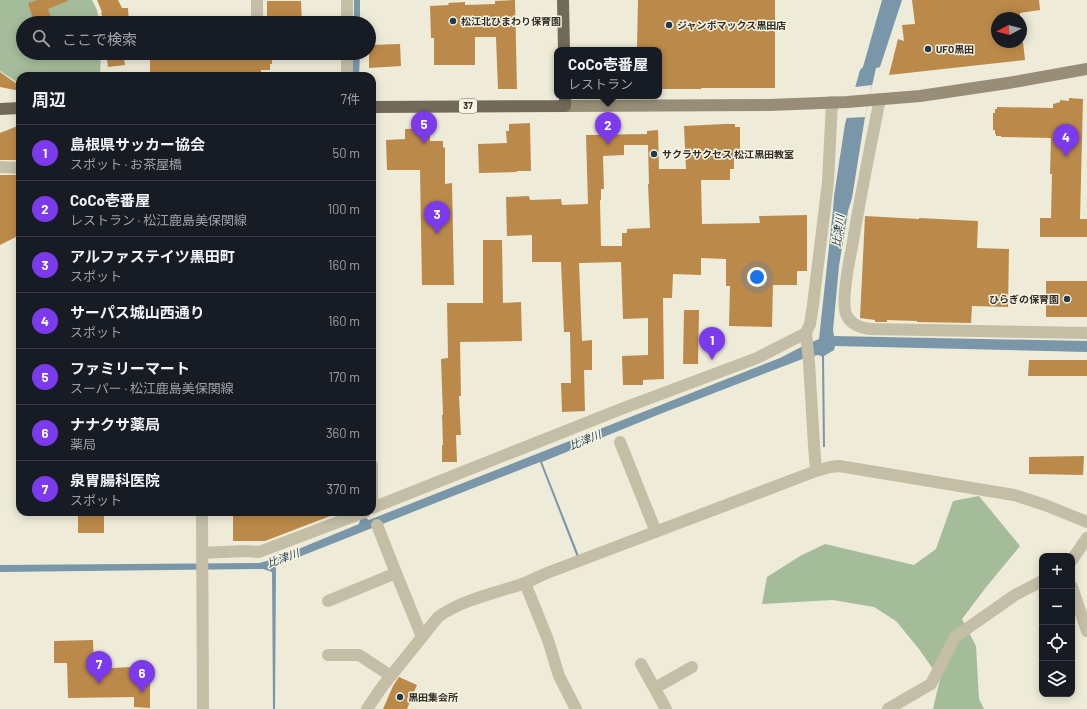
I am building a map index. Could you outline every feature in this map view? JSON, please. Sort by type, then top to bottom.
[{"type":"main road","points":[[563,0],[564,47]]},
{"type":"main road","name":"37","points":[[376,107],[565,101]]},
{"type":"main road","points":[[0,109],[16,108]]},
{"type":"street","points":[[257,0],[257,16]]},
{"type":"street","points":[[347,0],[347,16]]},
{"type":"street","points":[[347,60],[347,72]]},
{"type":"street","points":[[565,101],[761,105],[847,102],[920,96],[1008,83],[1087,69]]},
{"type":"street","points":[[876,99],[864,180],[848,270],[844,306],[847,316],[851,321],[862,328],[871,329],[1087,333]]},
{"type":"street","points":[[816,471],[807,337],[813,305],[828,182],[832,102]]},
{"type":"street","points":[[0,167],[16,168]]},
{"type":"street","points":[[376,506],[621,409],[757,358],[807,337]]},
{"type":"street","points":[[620,442],[656,532]]},
{"type":"street","points":[[367,709],[438,617],[445,612],[478,598],[525,582],[830,467],[840,466],[1014,496],[1045,505],[1087,522]]},
{"type":"street","points":[[202,516],[203,709]]},
{"type":"street","points":[[202,555],[245,551],[259,552],[355,516]]},
{"type":"street","points":[[377,525],[422,637]]},
{"type":"street","points":[[1075,556],[1087,538]]},
{"type":"street","points":[[328,601],[396,573]]},
{"type":"street","points":[[525,582],[548,640],[560,676],[576,709]]},
{"type":"street","points":[[888,709],[931,684],[955,637],[1015,595],[1039,583]]},
{"type":"street","points":[[1073,589],[1087,631]]},
{"type":"street","points":[[328,655],[359,656],[391,676]]},
{"type":"street","points":[[641,664],[666,709]]},
{"type":"street","points":[[655,688],[692,667]]},
{"type":"green space","points":[[0,0],[92,0],[97,10],[98,16],[16,16],[16,60],[101,60],[100,72],[16,72],[16,81],[0,71]]},
{"type":"green space","points":[[979,496],[1020,546],[962,619],[976,646],[979,699],[984,709],[933,709],[940,679],[919,649],[896,621],[874,607],[833,600],[762,604],[767,577],[800,556],[825,544],[914,565],[936,549],[953,501]]},
{"type":"water","points":[[354,0],[360,0],[360,16],[354,16]]},
{"type":"water","name":"比津川","points":[[882,0],[902,0],[880,67],[876,68],[865,117],[839,266],[833,330],[834,336],[1087,341],[1087,352],[835,346],[834,350],[824,356],[825,447],[823,447],[822,357],[818,355],[805,358],[660,414],[542,462],[579,556],[577,557],[540,462],[276,566],[275,709],[273,709],[272,572],[263,569],[0,572],[0,565],[259,563],[274,559],[359,524],[360,520],[358,516],[363,516],[369,520],[780,358],[819,339],[834,196],[845,124],[860,70],[863,67]]},
{"type":"water","points":[[353,60],[360,60],[359,72],[353,72]]},
{"type":"pier","points":[[872,85],[865,117],[846,118],[855,87]]},
{"type":"building","points":[[37,0],[68,0],[48,9],[51,16],[32,16],[28,3]]},
{"type":"building","points":[[97,0],[118,0],[122,8],[128,8],[129,16],[102,16]]},
{"type":"building","points":[[515,0],[517,89],[498,89],[496,37],[475,37],[475,65],[434,65],[434,38],[431,38],[430,6],[465,2],[465,5],[495,4],[495,1]]},
{"type":"building","points":[[638,0],[775,0],[775,88],[662,89],[662,47],[637,47]]},
{"type":"building","points":[[912,0],[1039,0],[1040,10],[1027,12],[991,12],[991,48],[1024,48],[1025,60],[889,75],[898,39],[904,41],[902,25],[915,24]]},
{"type":"building","points":[[267,1],[301,1],[302,16],[267,16]]},
{"type":"building","points":[[400,44],[401,66],[369,68],[369,60],[376,60],[376,45]]},
{"type":"building","points":[[107,60],[124,60],[125,65],[108,67]]},
{"type":"building","points":[[150,60],[272,60],[270,70],[261,70],[261,72],[150,72]]},
{"type":"building","points":[[0,72],[16,83],[16,90],[0,87]]},
{"type":"building","points":[[1069,98],[1083,99],[1080,219],[1087,219],[1087,237],[1040,237],[1040,218],[1051,218],[1051,138],[996,136],[995,130],[993,130],[993,113],[995,113],[995,109],[997,109],[997,107],[1053,108],[1053,104],[1060,102],[1060,100],[1069,101]]},
{"type":"building","points":[[530,123],[531,171],[479,173],[478,144],[507,143],[506,131],[509,131],[509,124]]},
{"type":"building","points":[[735,124],[735,127],[740,127],[740,150],[735,150],[734,169],[730,169],[730,180],[701,180],[702,224],[760,223],[759,216],[807,215],[807,271],[797,271],[797,285],[773,285],[772,327],[729,326],[730,286],[726,286],[726,259],[701,258],[701,275],[673,274],[672,298],[663,298],[664,379],[643,380],[643,385],[623,385],[622,356],[648,355],[648,318],[623,319],[621,262],[579,263],[582,341],[592,340],[592,370],[584,370],[585,411],[562,412],[561,383],[571,383],[570,332],[564,332],[561,262],[532,262],[532,235],[507,236],[506,197],[529,196],[530,200],[561,199],[562,205],[588,204],[586,135],[647,134],[647,131],[658,130],[659,169],[686,169],[684,126]],"holes":[[[624,145],[648,145],[650,228],[627,229],[627,233],[622,233],[622,246],[601,246],[600,200],[601,189],[604,189],[603,156],[624,155]]]},
{"type":"building","points":[[16,127],[16,160],[0,160],[0,133]]},
{"type":"building","points":[[430,128],[430,141],[443,141],[443,148],[445,147],[445,184],[452,183],[454,285],[422,285],[420,170],[387,170],[386,140],[405,139],[405,129]]},
{"type":"building","points":[[0,175],[16,175],[16,237],[0,245]]},
{"type":"building","points":[[865,216],[978,221],[977,248],[1009,249],[1008,307],[972,306],[971,323],[887,320],[887,322],[875,322],[875,320],[860,318]]},
{"type":"building","points":[[483,240],[502,240],[503,303],[521,302],[522,341],[460,342],[461,396],[459,396],[461,435],[456,435],[457,462],[442,462],[443,415],[441,359],[448,358],[447,303],[483,303]]},
{"type":"building","name":"ひらぎの保育園","points":[[1046,281],[1087,281],[1087,317],[1046,317]]},
{"type":"building","points":[[684,310],[699,310],[698,364],[683,364]]},
{"type":"building","points":[[1029,360],[1087,360],[1087,376],[1028,376]]},
{"type":"building","points":[[1084,456],[1083,475],[1029,474],[1029,457]]},
{"type":"building","points":[[78,516],[104,516],[104,533],[78,533]]},
{"type":"building","points":[[233,516],[330,516],[265,541],[233,541]]},
{"type":"building","points":[[93,640],[94,669],[131,667],[131,679],[150,677],[150,708],[134,707],[134,697],[68,698],[67,663],[54,663],[54,641]]},
{"type":"building","name":"黒田集会所","points":[[399,677],[417,685],[407,709],[383,709],[393,686]]},
{"type":"place","name":"松江北ひまわり保育園","points":[[453,21]]},
{"type":"place","name":"ジャンボマックス黒田店","points":[[669,25]]},
{"type":"place","name":"UFO黒田","points":[[928,49]]},
{"type":"place","name":"ファミリーマート","points":[[424,144]]},
{"type":"place","name":"CoCo壱番屋","points":[[608,145]]},
{"type":"place","name":"サクラサクセス 松江黒田教室","points":[[654,154]]},
{"type":"place","name":"サーパス城山西通り","points":[[1066,157]]},
{"type":"place","name":"アルファステイツ黒田町","points":[[437,234]]},
{"type":"place","name":"ひらぎの保育園","points":[[1067,299]]},
{"type":"place","name":"島根県サッカー協会","points":[[712,360]]},
{"type":"place","name":"泉胃腸科医院","points":[[99,684]]},
{"type":"place","name":"ナナクサ薬局","points":[[142,693]]},
{"type":"place","name":"黒田集会所","points":[[400,697]]}]
